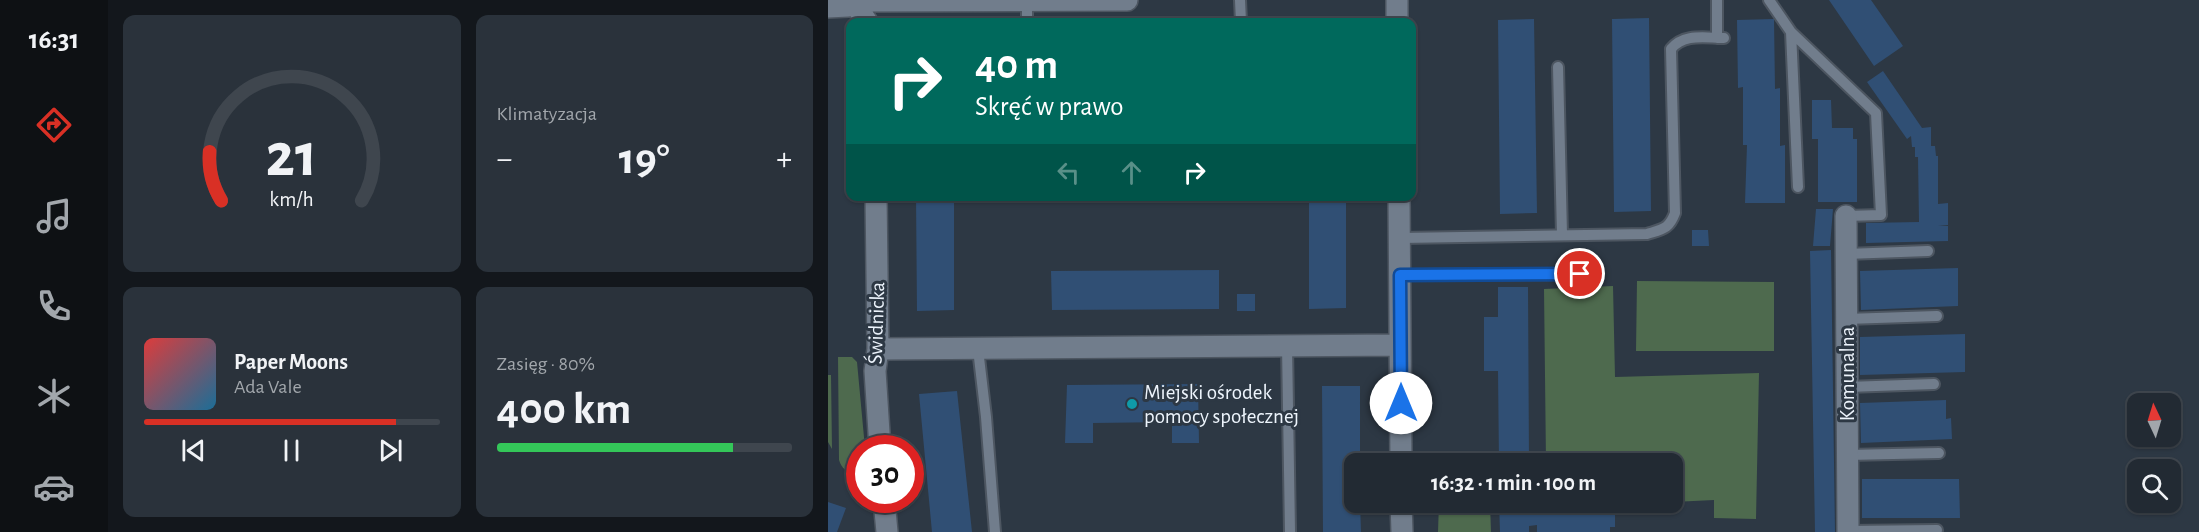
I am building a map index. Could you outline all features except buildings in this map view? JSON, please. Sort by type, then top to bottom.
[{"type":"street","points":[[828,7],[859,2],[1127,0]]},
{"type":"street","points":[[1397,0],[1397,18]]},
{"type":"street","points":[[859,2],[865,18]]},
{"type":"street","name":"Świdnicka","points":[[876,201],[878,350],[874,371],[879,435]]},
{"type":"street","points":[[1400,201],[1401,453]]},
{"type":"street","name":"Komunalna","points":[[1846,216],[1848,531]]},
{"type":"street","points":[[878,350],[1400,345]]},
{"type":"street","points":[[885,513],[887,532]]},
{"type":"street","points":[[1401,513],[1402,532]]},
{"type":"lane","points":[[1240,0],[1241,18]]},
{"type":"lane","points":[[1400,238],[1647,234],[1664,229],[1671,223],[1675,213],[1671,49],[1682,39],[1720,38],[1717,0]]},
{"type":"lane","points":[[1769,0],[1791,32],[1876,113],[1881,215],[1846,216]]},
{"type":"lane","points":[[1027,1],[1027,18]]},
{"type":"lane","points":[[1791,32],[1797,187]]},
{"type":"lane","points":[[1558,66],[1562,235]]},
{"type":"lane","points":[[1846,254],[1928,251]]},
{"type":"lane","points":[[1400,275],[1580,274],[1580,281]]},
{"type":"lane","points":[[1846,319],[1938,316]]},
{"type":"lane","points":[[1287,345],[1290,532]]},
{"type":"lane","points":[[978,349],[995,532]]},
{"type":"lane","points":[[1847,387],[1934,384]]},
{"type":"lane","points":[[1847,455],[1939,453]]},
{"type":"lane","points":[[1848,531],[1937,530]]},
{"type":"green space","points":[[1637,281],[1774,282],[1774,351],[1636,351]]},
{"type":"green space","points":[[1613,286],[1615,377],[1759,373],[1756,519],[1714,518],[1714,500],[1683,502],[1683,453],[1546,453],[1544,289]]},
{"type":"green space","points":[[838,357],[852,357],[857,362],[864,435],[846,435],[846,470],[839,460]]},
{"type":"green space","points":[[828,375],[831,375],[832,449],[828,442]]},
{"type":"green space","points":[[1439,513],[1490,513],[1491,532],[1438,532]]},
{"type":"place","name":"Miejski ośrodek pomocy społecznej","points":[[1132,404]]},
{"type":"route","points":[[1401,403],[1400,275],[1580,274]]}]
